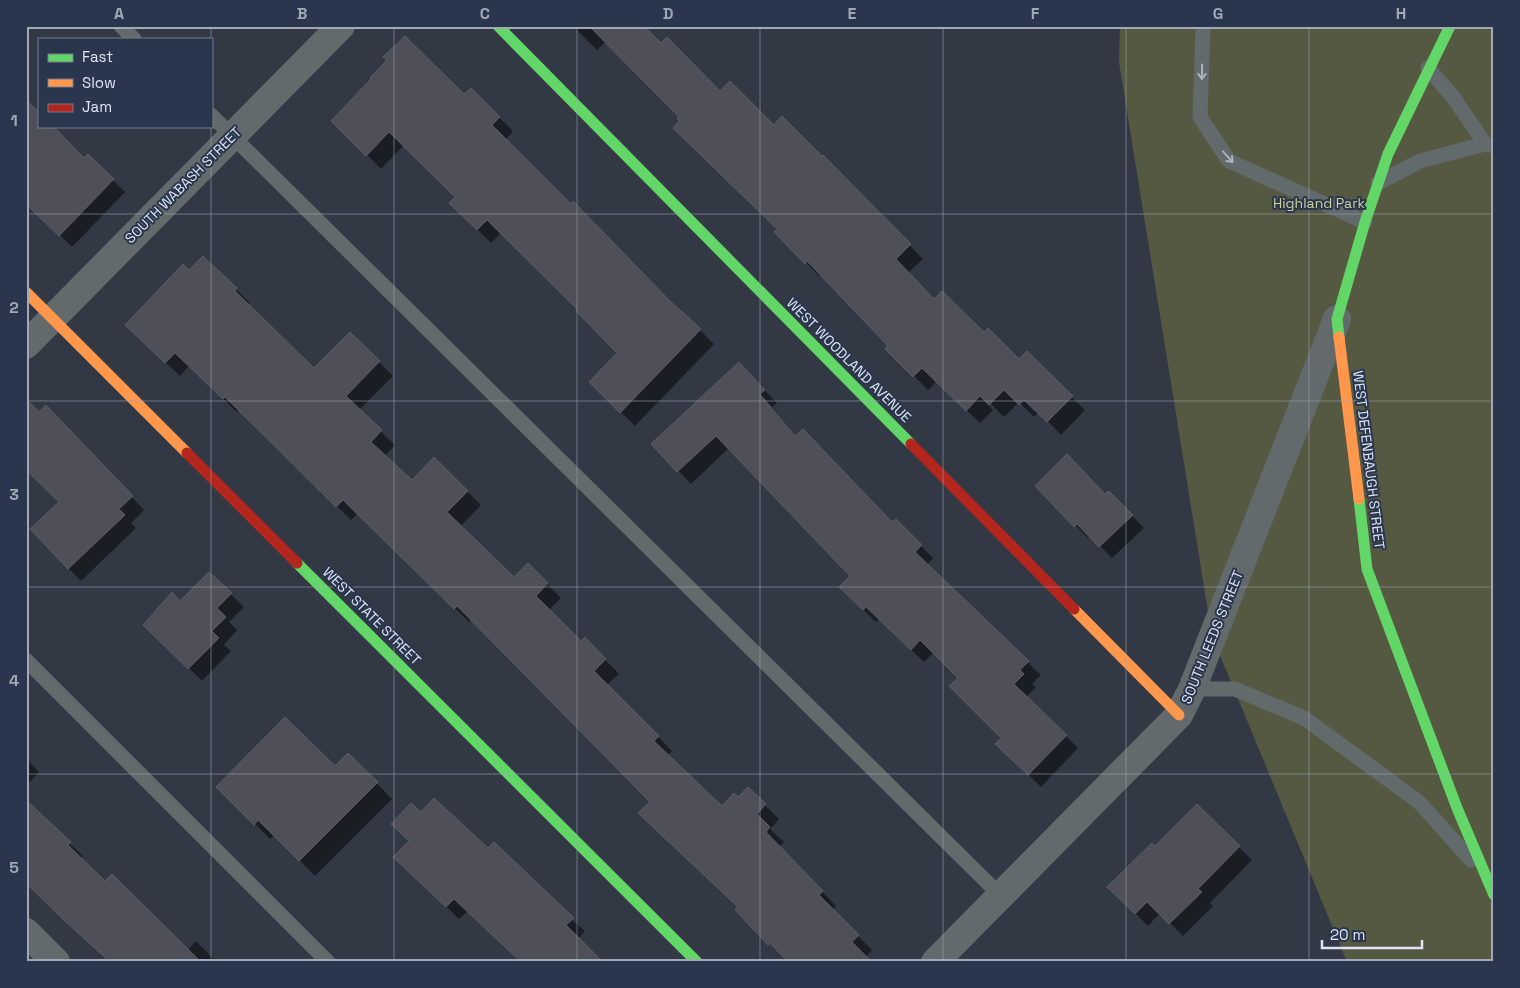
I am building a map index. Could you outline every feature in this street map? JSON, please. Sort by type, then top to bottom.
[{"type":"street","name":"SOUTH WABASH STREET","points":[[26,345],[341,26]]},
{"type":"street","name":"WEST WOODLAND AVENUE","points":[[498,26],[1179,715]]},
{"type":"street","name":"WEST DEFENBAUGH STREET","points":[[1450,26],[1388,154],[1365,222],[1337,319],[1367,569],[1457,808],[1494,895]]},
{"type":"street","name":"WEST STATE STREET","points":[[26,292],[697,962]]},
{"type":"street","name":"SOUTH LEEDS STREET","points":[[935,962],[1179,715],[1192,689],[1337,319]]},
{"type":"street","points":[[26,932],[56,962]]},
{"type":"lane","points":[[121,26],[133,38]]},
{"type":"lane","points":[[1203,26],[1200,117],[1229,161],[1365,222]]},
{"type":"lane","points":[[1378,183],[1420,161],[1489,145],[1453,97],[1428,68]]},
{"type":"lane","points":[[212,116],[1001,896]]},
{"type":"lane","points":[[26,660],[328,962]]},
{"type":"lane","points":[[1192,689],[1234,690],[1304,718],[1420,802],[1487,878]]},
{"type":"green space","name":"Highland Park","points":[[1120,26],[1494,26],[1494,962],[1347,962],[1212,636],[1119,62]]},
{"type":"building","points":[[589,26],[644,26],[661,43],[667,37],[720,91],[730,81],[774,125],[782,116],[911,244],[896,259],[934,299],[942,291],[984,332],[988,328],[1019,359],[1027,351],[1073,396],[1047,422],[1024,400],[1019,405],[1004,390],[989,405],[980,396],[966,411],[922,368],[913,377],[885,349],[888,346],[807,261],[805,264],[774,232],[777,229],[673,128],[679,121],[677,118],[679,117]]},
{"type":"building","points":[[405,36],[464,94],[471,88],[500,117],[492,125],[571,204],[573,201],[669,300],[701,329],[620,413],[589,382],[617,353],[576,311],[577,309],[487,220],[477,230],[449,203],[455,197],[389,132],[366,156],[331,121],[387,60],[383,57]]},
{"type":"building","points":[[26,100],[38,111],[38,128],[55,128],[84,158],[88,154],[114,179],[59,236],[26,204]]},
{"type":"building","points":[[203,256],[237,288],[235,291],[314,368],[350,332],[380,361],[346,396],[382,430],[371,442],[412,480],[434,457],[468,491],[447,512],[514,577],[528,563],[548,583],[536,596],[581,641],[585,637],[606,659],[594,671],[659,736],[654,741],[722,806],[734,793],[738,797],[748,787],[766,804],[757,814],[770,827],[766,832],[823,891],[819,895],[859,935],[852,942],[872,962],[788,962],[770,943],[768,945],[735,910],[738,907],[638,813],[650,802],[457,606],[454,609],[343,500],[336,507],[225,397],[223,399],[175,353],[165,363],[125,325],[183,264],[189,270]]},
{"type":"building","points":[[739,362],[765,390],[760,394],[795,436],[803,429],[892,522],[896,519],[922,545],[915,552],[1029,661],[1020,670],[1024,674],[1014,684],[1067,735],[1028,775],[995,744],[1001,738],[949,686],[958,678],[920,640],[911,650],[866,607],[863,610],[839,587],[850,576],[716,436],[677,472],[651,444]]},
{"type":"building","points":[[26,399],[39,412],[46,405],[133,496],[119,509],[125,515],[68,569],[30,529],[59,502],[26,470]]},
{"type":"building","points":[[1067,454],[1105,494],[1109,491],[1133,515],[1099,547],[1077,524],[1074,527],[1035,486]]},
{"type":"building","points":[[209,572],[232,593],[217,608],[226,617],[212,631],[219,638],[188,669],[143,625],[172,592],[180,601]]},
{"type":"building","points":[[285,717],[335,766],[348,753],[378,782],[299,861],[258,820],[254,825],[216,787]]},
{"type":"building","points":[[434,798],[488,848],[494,842],[574,918],[566,925],[603,962],[521,962],[454,899],[446,907],[393,857],[409,841],[391,824],[411,803],[421,812]]},
{"type":"building","points":[[26,800],[71,842],[68,845],[105,881],[112,874],[201,962],[110,962],[65,921],[26,883]]},
{"type":"building","points":[[1197,804],[1240,846],[1198,889],[1202,892],[1169,924],[1147,902],[1135,914],[1107,887],[1152,843],[1155,846]]},
{"type":"traffic: fast","points":[[498,26],[911,444]]},
{"type":"traffic: fast","points":[[1339,337],[1337,319],[1365,222],[1388,154],[1450,26]]},
{"type":"traffic: fast","points":[[1359,499],[1367,569],[1457,808],[1494,895]]},
{"type":"traffic: fast","points":[[297,563],[697,962]]},
{"type":"traffic: slow","points":[[26,292],[187,453]]},
{"type":"traffic: slow","points":[[1339,337],[1359,499]]},
{"type":"traffic: slow","points":[[1074,609],[1179,715]]},
{"type":"traffic: jam","points":[[911,444],[1074,609]]},
{"type":"traffic: jam","points":[[187,453],[297,563]]}]
